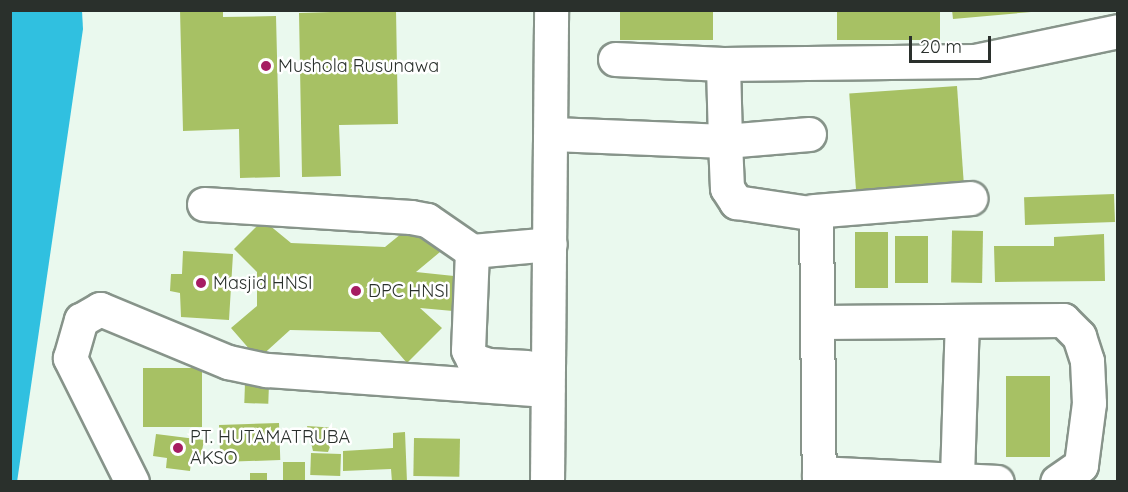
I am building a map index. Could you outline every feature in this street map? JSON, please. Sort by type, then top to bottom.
[{"type":"main road","points":[[547,482],[553,134],[551,10]]},
{"type":"main road","points":[[615,59],[723,64],[975,61],[1118,31]]},
{"type":"main road","points":[[723,64],[727,188],[736,202],[813,211],[970,198]]},
{"type":"main road","points":[[553,134],[725,141],[809,134]]},
{"type":"main road","points":[[204,204],[411,217],[427,220],[472,251],[550,244]]},
{"type":"main road","points":[[813,211],[819,222],[819,477],[957,477],[997,482]]},
{"type":"main road","points":[[472,251],[468,350],[473,360],[547,380]]},
{"type":"main road","points":[[132,482],[70,358],[81,320],[100,309],[228,362],[267,370],[547,380]]},
{"type":"main road","points":[[820,322],[1063,320],[1079,336],[1088,361],[1086,448],[1081,465],[1057,482]]},
{"type":"main road","points":[[957,477],[962,322]]},
{"type":"water","points":[[10,11],[82,11],[83,29],[17,482],[10,481]]},
{"type":"building","points":[[180,10],[223,10],[223,17],[276,16],[280,177],[240,178],[239,129],[183,131]]},
{"type":"building","points":[[396,10],[398,124],[339,125],[341,176],[302,177],[299,13]]},
{"type":"building","points":[[620,10],[713,10],[713,40],[620,40]]},
{"type":"building","points":[[837,10],[940,10],[940,40],[837,40]]},
{"type":"building","points":[[952,10],[1031,10],[1031,12],[953,19]]},
{"type":"building","points":[[957,86],[964,184],[856,191],[849,94]]},
{"type":"building","points":[[1114,194],[1115,222],[1025,225],[1024,197]]},
{"type":"building","name":"DPC HNSI","points":[[263,220],[291,243],[385,247],[412,225],[440,252],[416,272],[454,276],[453,311],[420,308],[442,328],[407,363],[380,332],[290,330],[258,359],[231,328],[257,306],[257,272],[234,249]]},
{"type":"building","points":[[952,230],[983,231],[982,283],[951,282]]},
{"type":"building","points":[[855,232],[888,232],[888,288],[855,288]]},
{"type":"building","points":[[1104,234],[1105,281],[995,282],[994,246],[1054,246],[1054,237]]},
{"type":"building","points":[[895,236],[928,236],[928,283],[895,283]]},
{"type":"building","name":"Masjid HNSI","points":[[183,251],[233,254],[229,320],[181,317],[180,293],[170,291],[171,274],[182,274]]},
{"type":"building","points":[[143,368],[202,368],[202,427],[143,427]]},
{"type":"building","points":[[1006,376],[1050,376],[1050,457],[1006,457]]},
{"type":"building","points":[[245,383],[269,384],[268,404],[244,403]]},
{"type":"building","points":[[279,423],[280,460],[220,462],[219,425]]},
{"type":"building","points":[[307,426],[337,428],[328,452],[313,451]]},
{"type":"building","points":[[405,432],[407,482],[392,482],[391,469],[343,471],[343,451],[393,448],[393,433]]},
{"type":"building","name":"PT. HUTAMATRUBA AKSO","points":[[156,434],[204,440],[200,462],[191,461],[190,471],[166,468],[167,458],[153,456]]},
{"type":"building","points":[[414,438],[460,439],[459,477],[413,476]]},
{"type":"building","points":[[311,453],[341,454],[340,476],[310,475]]},
{"type":"building","points":[[283,462],[305,462],[305,482],[283,482]]},
{"type":"building","points":[[250,473],[267,473],[267,482],[250,482]]},
{"type":"place","name":"Mushola Rusunawa","points":[[266,66]]},
{"type":"place","name":"Masjid HNSI","points":[[201,283]]},
{"type":"place","name":"DPC HNSI","points":[[356,291]]},
{"type":"place","name":"PT. HUTAMATRUBA AKSO","points":[[178,448]]}]
